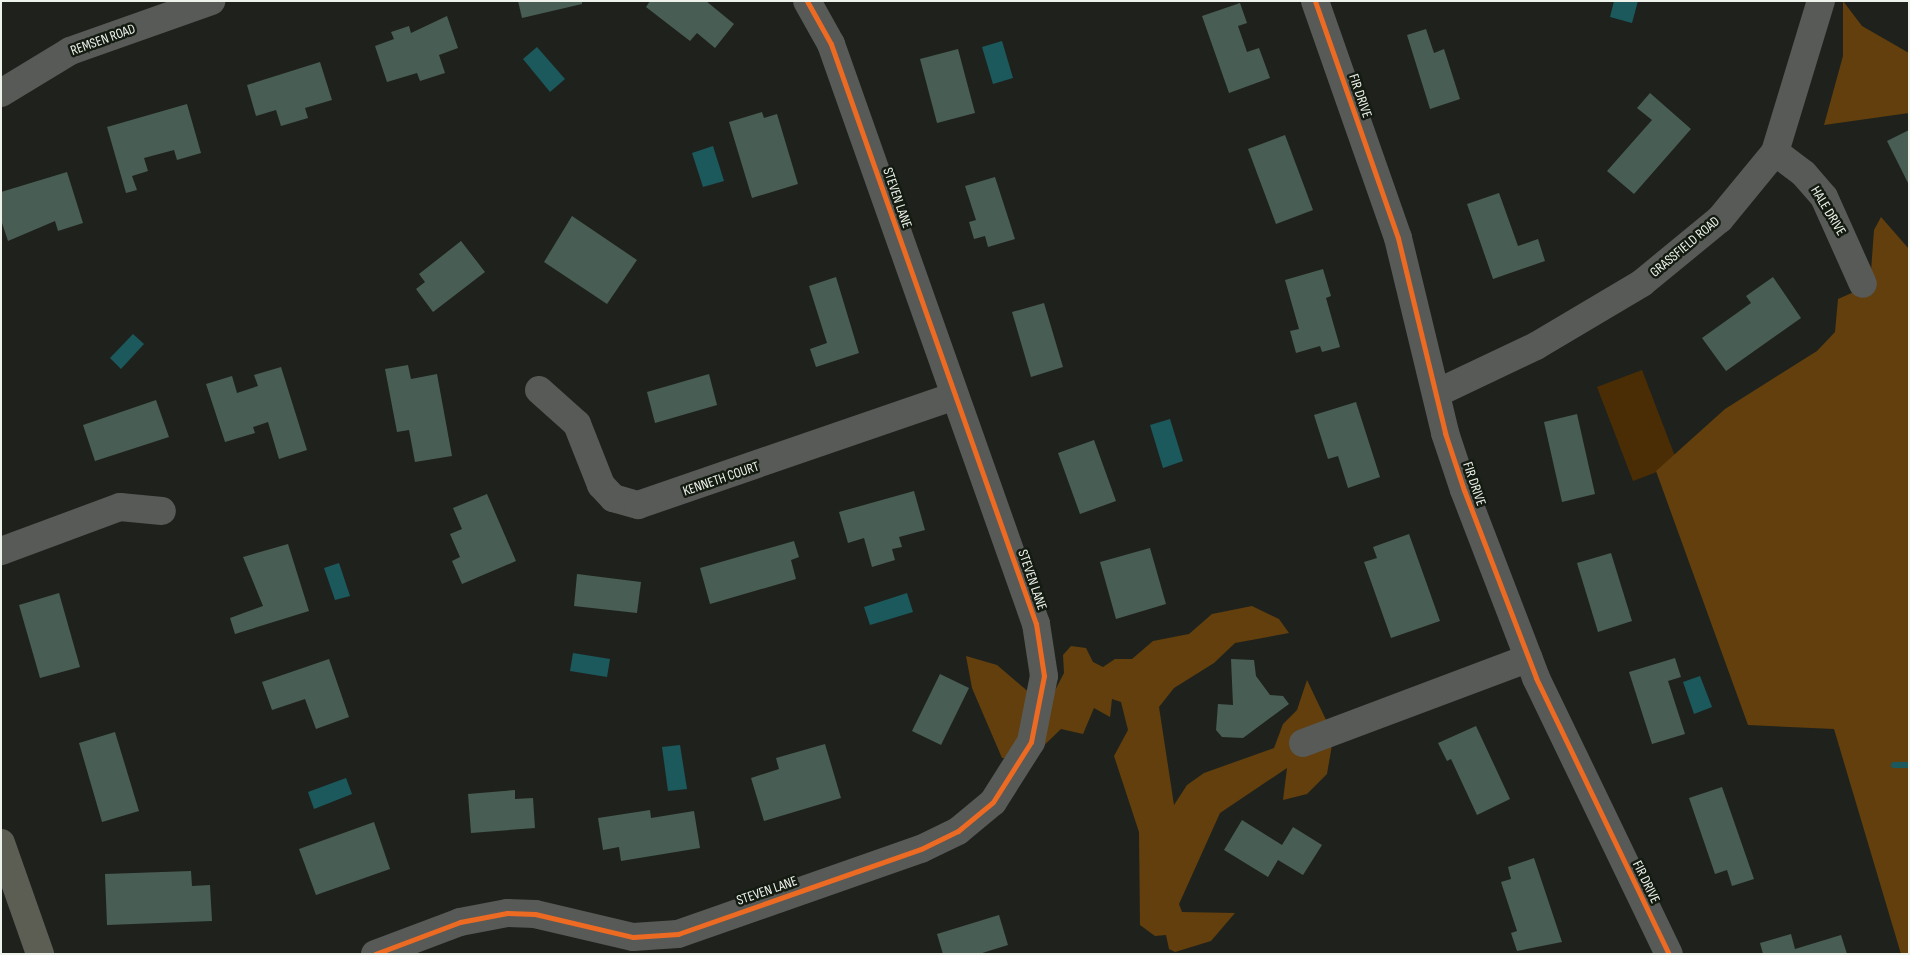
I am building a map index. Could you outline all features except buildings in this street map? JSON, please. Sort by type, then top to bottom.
[{"type":"main road","points":[[1,843],[40,954]]},
{"type":"street","name":"REMSEN ROAD","points":[[1,93],[70,51],[211,1]]},
{"type":"street","name":"STEVEN LANE","points":[[375,954],[460,922],[506,913],[633,937],[678,934],[921,849],[958,831],[994,802],[1030,742],[1040,712],[1043,656],[1036,624],[831,44],[807,1]]},
{"type":"street","name":"FIR DRIVE","points":[[1315,1],[1398,238],[1437,393],[1464,490],[1529,658],[1669,954]]},
{"type":"street","name":"GRASSFIELD ROAD","points":[[1437,393],[1536,346],[1642,283],[1720,219],[1775,152],[1821,1]]},
{"type":"street","name":"HALE DRIVE","points":[[1775,152],[1804,174],[1824,198],[1863,284]]},
{"type":"street","name":"KENNETH COURT","points":[[539,390],[577,424],[601,485],[612,498],[638,505],[955,396]]},
{"type":"street","points":[[1,551],[120,507],[162,511]]},
{"type":"street","points":[[1303,743],[1529,658]]},
{"type":"shaded area","points":[[1843,1],[1862,26],[1909,53],[1909,113],[1824,125],[1843,56]]},
{"type":"shaded area","points":[[1881,217],[1909,249],[1909,954],[1901,954],[1834,729],[1748,725],[1656,471],[1725,409],[1817,351],[1835,332],[1838,299],[1870,285],[1874,230]]},
{"type":"shaded area","points":[[1642,370],[1678,464],[1633,481],[1597,387]]},
{"type":"shaded area","points":[[1252,606],[1279,619],[1289,633],[1235,643],[1214,663],[1174,688],[1159,707],[1174,805],[1187,785],[1204,773],[1274,748],[1283,724],[1297,710],[1307,680],[1328,724],[1332,745],[1327,774],[1307,794],[1283,800],[1287,768],[1220,813],[1179,904],[1182,912],[1235,913],[1211,941],[1175,952],[1169,949],[1166,935],[1155,936],[1140,925],[1139,832],[1114,756],[1128,730],[1121,702],[1112,699],[1110,717],[1094,708],[1083,734],[1061,729],[1030,759],[1002,758],[972,688],[966,656],[997,665],[1031,694],[1049,702],[1064,673],[1063,655],[1071,646],[1086,648],[1093,662],[1103,667],[1115,659],[1132,659],[1153,641],[1189,634],[1212,614]]},
{"type":"water","points":[[1614,1],[1638,1],[1632,23],[1610,17]]},
{"type":"water","points":[[1002,41],[1013,78],[993,84],[982,47]]},
{"type":"water","points":[[537,47],[565,79],[550,92],[523,59]]},
{"type":"water","points":[[713,146],[724,181],[703,187],[692,153]]},
{"type":"water","points":[[133,334],[144,344],[121,369],[110,358]]},
{"type":"water","points":[[1170,419],[1183,461],[1163,468],[1150,425]]},
{"type":"water","points":[[339,563],[350,596],[335,600],[324,568]]},
{"type":"water","points":[[907,593],[913,612],[870,625],[864,607]]},
{"type":"water","points":[[573,653],[610,659],[607,677],[570,671]]},
{"type":"water","points":[[1700,676],[1712,707],[1694,714],[1683,682]]},
{"type":"water","points":[[680,745],[687,789],[668,791],[662,747]]},
{"type":"water","points":[[346,778],[352,794],[314,809],[308,792]]},
{"type":"waterway","points":[[1894,765],[1909,765]]},
{"type":"cycle path","points":[[375,954],[460,922],[507,913],[535,914],[633,937],[678,934],[921,849],[958,831],[993,802],[1031,742],[1044,676],[1036,624],[831,44],[807,1]]},
{"type":"cycle path","points":[[1315,1],[1398,238],[1445,433],[1464,490],[1536,678],[1669,954]]}]
